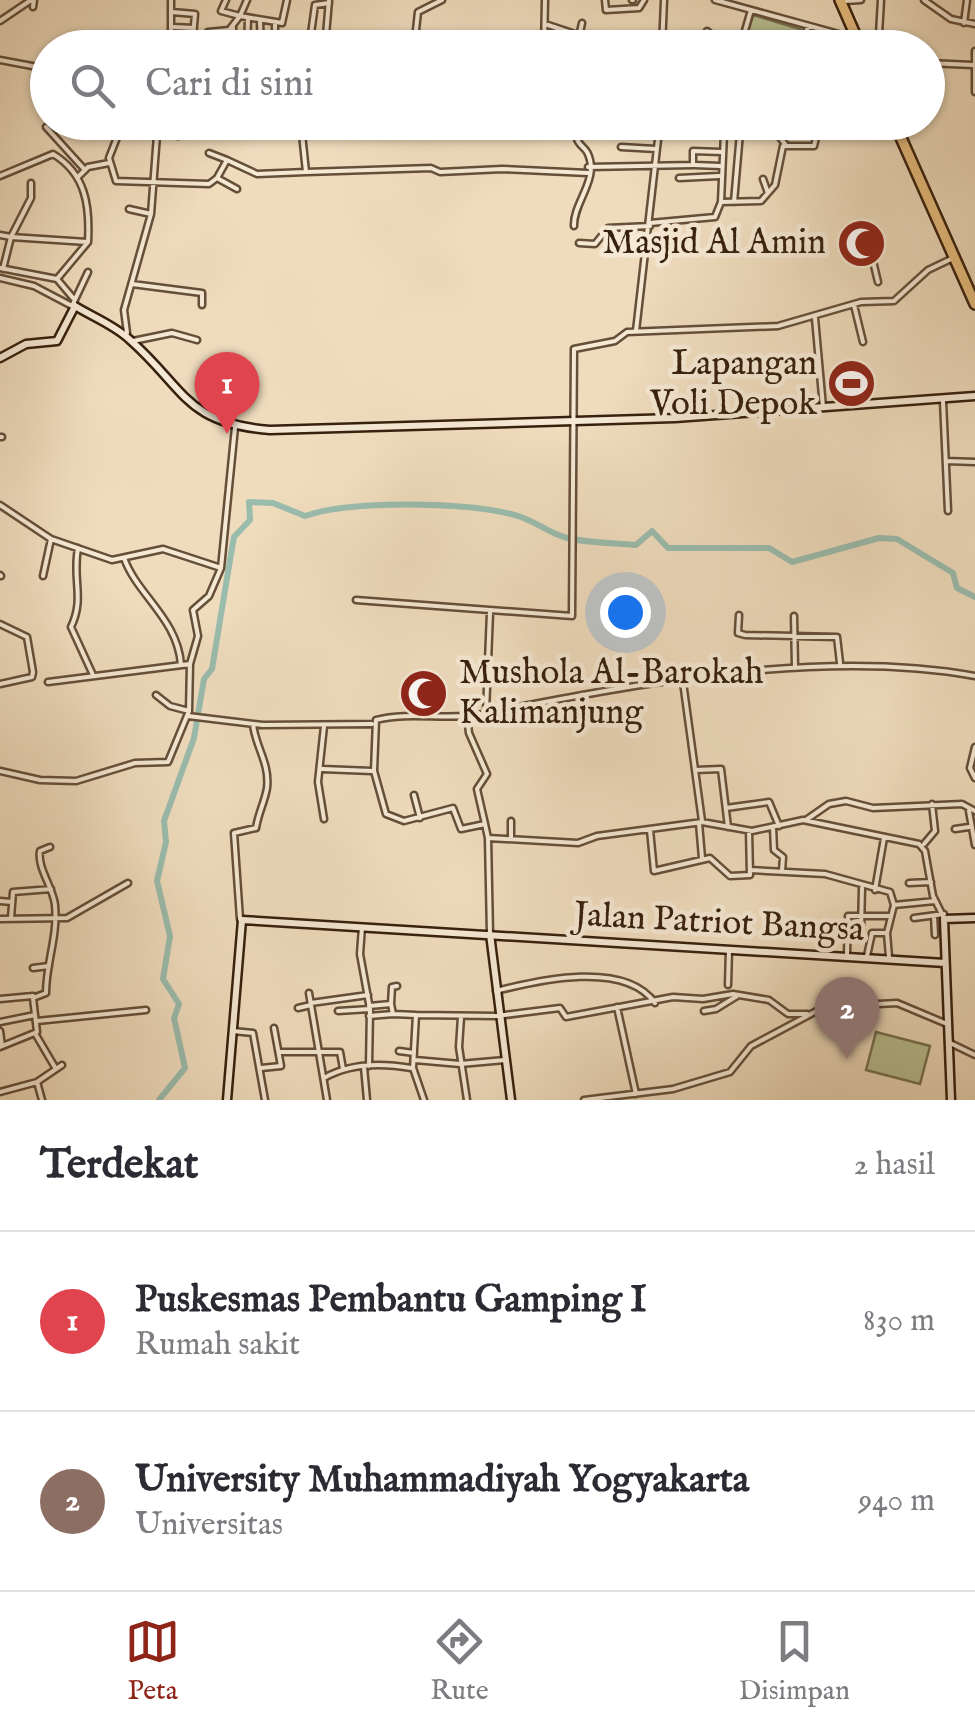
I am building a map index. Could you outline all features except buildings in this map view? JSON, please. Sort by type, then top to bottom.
[{"type":"highway","points":[[840,1],[853,30]]},
{"type":"highway","points":[[902,140],[954,258],[969,278],[975,304]]},
{"type":"street","points":[[171,0],[172,27],[194,28],[194,14],[172,12]]},
{"type":"street","points":[[226,0],[221,11],[276,25],[286,18],[287,0]]},
{"type":"street","points":[[233,30],[247,0]]},
{"type":"street","points":[[415,30],[416,15],[442,0]]},
{"type":"street","points":[[545,0],[547,30]]},
{"type":"street","points":[[605,0],[606,10],[626,11],[639,8],[644,0]]},
{"type":"street","points":[[654,0],[664,1],[663,30]]},
{"type":"street","points":[[715,0],[820,30]]},
{"type":"street","points":[[840,1],[860,0]]},
{"type":"street","points":[[879,30],[881,0]]},
{"type":"street","points":[[924,0],[945,16],[975,24]]},
{"type":"street","points":[[964,23],[966,0]]},
{"type":"street","points":[[0,20],[33,2]]},
{"type":"street","points":[[311,30],[315,5],[329,2],[326,30]]},
{"type":"street","points":[[745,30],[751,10]]},
{"type":"street","points":[[248,18],[248,30]]},
{"type":"street","points":[[260,21],[260,30]]},
{"type":"street","points":[[581,30],[582,23]]},
{"type":"street","points":[[276,25],[276,30]]},
{"type":"street","points":[[548,26],[562,30]]},
{"type":"street","points":[[807,30],[808,26]]},
{"type":"street","points":[[223,30],[233,27]]},
{"type":"street","points":[[975,51],[975,92]]},
{"type":"street","points":[[0,60],[30,66]]},
{"type":"street","points":[[945,63],[974,63]]},
{"type":"street","points":[[58,140],[85,170]]},
{"type":"street","points":[[117,140],[109,164],[116,182],[208,184],[217,178],[227,160]]},
{"type":"street","points":[[130,339],[124,310],[150,214],[156,140]]},
{"type":"street","points":[[303,140],[306,172]]},
{"type":"street","points":[[574,226],[574,207],[588,192],[586,151],[578,140]]},
{"type":"street","points":[[636,332],[657,140]]},
{"type":"street","points":[[579,243],[596,244],[608,228],[715,218],[721,202],[723,140]]},
{"type":"street","points":[[734,202],[739,140]]},
{"type":"street","points":[[782,140],[785,144],[814,146],[816,140]]},
{"type":"street","points":[[721,202],[755,204],[768,193],[776,185],[785,144]]},
{"type":"street","points":[[621,148],[656,148]]},
{"type":"street","points":[[692,165],[693,150],[721,152]]},
{"type":"street","points":[[209,153],[257,174],[431,168],[440,172],[588,170],[654,164],[720,166]]},
{"type":"street","points":[[0,176],[53,154],[78,176],[86,194],[88,242],[57,279]]},
{"type":"street","points":[[78,176],[85,170],[109,164]]},
{"type":"street","points":[[679,178],[719,176]]},
{"type":"street","points":[[217,178],[237,189]]},
{"type":"street","points":[[763,179],[768,193]]},
{"type":"street","points":[[30,183],[32,198],[11,237],[2,269],[57,279],[74,305]]},
{"type":"street","points":[[129,209],[150,214]]},
{"type":"street","points":[[875,233],[872,257],[878,282]]},
{"type":"street","points":[[0,235],[88,242]]},
{"type":"street","points":[[356,600],[572,616],[574,349],[636,332],[736,330],[815,318],[854,304],[894,302],[928,270],[954,258]]},
{"type":"street","points":[[0,358],[26,344],[56,341],[88,272]]},
{"type":"street","points":[[0,278],[34,286],[130,339],[206,416],[235,427],[572,422],[823,409],[975,396]]},
{"type":"street","points":[[132,284],[202,293],[202,305]]},
{"type":"street","points":[[854,304],[863,342]]},
{"type":"street","points":[[815,318],[823,409]]},
{"type":"street","points":[[130,339],[172,333],[197,340]]},
{"type":"street","points":[[943,400],[948,511]]},
{"type":"street","points":[[0,771],[40,780],[76,781],[135,762],[166,763],[192,715],[190,664],[198,636],[194,610],[209,596],[221,568],[235,427]]},
{"type":"street","points":[[946,461],[975,462]]},
{"type":"street","points":[[0,505],[51,540],[112,560],[163,549],[221,568]]},
{"type":"street","points":[[43,576],[51,540]]},
{"type":"street","points":[[78,548],[74,573],[81,602],[71,625],[93,675]]},
{"type":"street","points":[[124,558],[158,608],[179,649],[181,665]]},
{"type":"street","points":[[486,712],[490,612]]},
{"type":"street","points":[[738,616],[738,633],[837,638],[840,663]]},
{"type":"street","points":[[794,616],[795,667]]},
{"type":"street","points":[[0,624],[27,637],[33,672],[32,678],[0,684]]},
{"type":"street","points":[[486,824],[461,830],[450,808],[400,821],[386,814],[374,771],[374,724],[378,718],[468,715],[840,663],[975,676]]},
{"type":"street","points":[[48,682],[190,664]]},
{"type":"street","points":[[683,682],[702,858]]},
{"type":"street","points":[[156,695],[192,715],[253,724],[374,724]]},
{"type":"street","points":[[468,715],[469,733],[487,774],[477,789],[488,838],[490,934],[511,1100]]},
{"type":"street","points":[[227,1100],[241,920],[234,833],[256,828],[267,788],[262,750],[254,741],[253,724]]},
{"type":"street","points":[[324,726],[318,782],[324,819]]},
{"type":"street","points":[[975,747],[970,756],[971,776],[975,778]]},
{"type":"street","points":[[322,769],[374,771]]},
{"type":"street","points":[[695,770],[721,769],[728,827]]},
{"type":"street","points":[[414,795],[420,818]]},
{"type":"street","points":[[726,808],[769,802],[776,827],[774,850],[783,857],[782,871]]},
{"type":"street","points":[[488,838],[578,844],[700,822],[749,831],[806,820],[835,802],[872,808],[962,804],[972,811],[969,827],[975,845]]},
{"type":"street","points":[[923,846],[935,831],[932,804]]},
{"type":"street","points":[[806,820],[923,846]]},
{"type":"street","points":[[512,821],[512,839]]},
{"type":"street","points":[[955,829],[969,827]]},
{"type":"street","points":[[650,829],[654,872],[702,858],[718,860],[726,876],[750,876],[749,831]]},
{"type":"street","points":[[875,890],[884,838]]},
{"type":"street","points":[[923,846],[935,901],[944,916],[952,1100]]},
{"type":"street","points":[[0,999],[46,993],[56,920],[52,889],[38,858],[40,852],[50,847]]},
{"type":"street","points":[[750,870],[830,876],[862,888],[892,893],[894,905],[887,933],[889,957]]},
{"type":"street","points":[[908,883],[931,882]]},
{"type":"street","points":[[0,918],[56,920],[128,883]]},
{"type":"street","points":[[861,929],[862,888]]},
{"type":"street","points":[[11,918],[14,892],[52,889]]},
{"type":"street","points":[[0,901],[12,902]]},
{"type":"street","points":[[894,905],[935,901]]},
{"type":"street","points":[[847,954],[848,916],[890,916]]},
{"type":"street","points":[[934,916],[935,935]]},
{"type":"street","points":[[914,918],[975,918]]},
{"type":"street","name":"Jalan Patriot Bangsa","points":[[241,920],[847,954],[945,963]]},
{"type":"street","points":[[362,926],[360,954],[370,1010],[367,1100]]},
{"type":"street","points":[[867,956],[872,934],[887,933]]},
{"type":"street","points":[[728,985],[729,950]]},
{"type":"street","points":[[33,968],[49,966]]},
{"type":"street","points":[[496,991],[541,978],[574,976],[618,980],[646,991],[656,1002]]},
{"type":"street","points":[[393,1014],[392,988],[397,986]]},
{"type":"street","points":[[308,993],[326,1100]]},
{"type":"street","points":[[298,1008],[368,995]]},
{"type":"street","points":[[370,1010],[461,1017],[560,1008],[566,1017],[673,997],[742,995],[768,1000],[788,1014],[807,1014]]},
{"type":"street","points":[[704,1011],[742,995]]},
{"type":"street","points":[[0,1092],[37,1082],[59,1067],[36,1035],[34,996]]},
{"type":"street","points":[[584,1100],[622,1098],[730,1072],[751,1046],[825,1006],[897,1003],[947,1024]]},
{"type":"street","points":[[338,1012],[391,1004]]},
{"type":"street","points":[[618,1007],[636,1094]]},
{"type":"street","points":[[0,1022],[146,1010]]},
{"type":"street","points":[[416,1015],[413,1068],[424,1100]]},
{"type":"street","points":[[461,1017],[460,1064],[467,1100]]},
{"type":"street","points":[[261,1068],[281,1066],[274,1028]]},
{"type":"street","points":[[233,1031],[253,1032],[264,1100]]},
{"type":"street","points":[[0,1032],[1,1046],[36,1035]]},
{"type":"street","points":[[948,1042],[975,1054]]},
{"type":"street","points":[[399,1051],[414,1053]]},
{"type":"street","points":[[280,1052],[341,1053],[343,1068]]},
{"type":"street","points":[[414,1060],[460,1064],[504,1060]]},
{"type":"street","points":[[324,1078],[343,1068],[413,1068]]},
{"type":"street","points":[[37,1082],[42,1100]]},
{"type":"green space","points":[[753,15],[803,30],[748,30]]},
{"type":"green space","points":[[876,1032],[930,1046],[920,1084],[866,1070]]},
{"type":"waterway","points":[[159,1100],[185,1068],[174,1018],[179,1004],[163,979],[170,936],[157,881],[166,842],[164,821],[194,738],[204,679],[212,669],[234,537],[250,520],[249,502],[273,503],[305,516],[377,505],[464,507],[519,516],[575,540],[636,545],[652,531],[668,548],[769,548],[792,562],[879,538],[897,539],[953,573],[957,588],[975,597]]},
{"type":"place","name":"Masjid Al Amin","points":[[861,243]]},
{"type":"place","name":"Lapangan Voli Depok","points":[[852,384]]},
{"type":"place","name":"Puskesmas Pembantu Gamping I","points":[[227,434]]},
{"type":"place","name":"Mushola Al-Barokah Kalimanjung","points":[[424,693]]},
{"type":"place","name":"University Muhammadiyah Yogyakarta","points":[[847,1059]]}]
